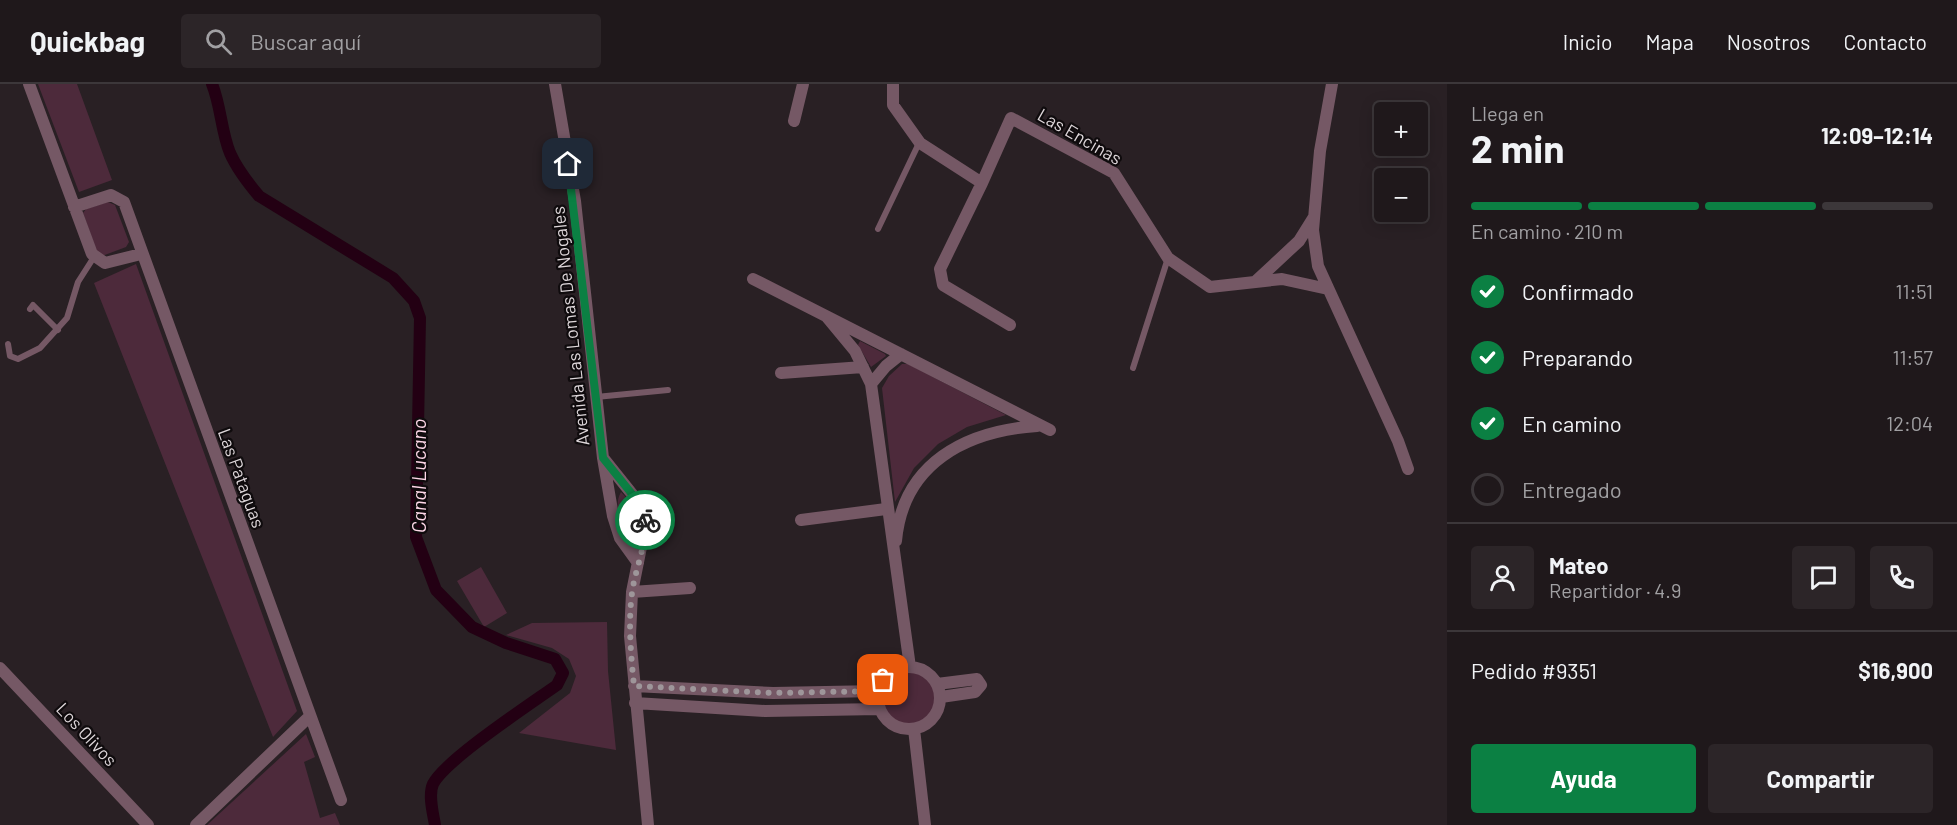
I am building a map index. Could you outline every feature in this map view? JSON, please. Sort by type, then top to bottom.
[{"type":"street","points":[[29,84],[94,257],[100,262],[110,263],[141,254]]},
{"type":"street","name":"Avenida Las Lomas De Nogales","points":[[555,84],[575,201],[603,458],[613,516],[620,538],[638,563]]},
{"type":"street","points":[[794,121],[803,84]]},
{"type":"street","points":[[892,84],[893,105],[920,143],[982,183],[940,269],[942,285],[1010,325]]},
{"type":"street","points":[[1332,84],[1320,151],[1314,216],[1313,230],[1318,266],[1398,441],[1408,469]]},
{"type":"street","name":"Las Encinas","points":[[982,183],[1011,118],[1114,173],[1168,258],[1210,287],[1282,279],[1328,289]]},
{"type":"street","name":"Las Pataguas","points":[[74,207],[111,195],[122,199],[341,800]]},
{"type":"street","points":[[1255,282],[1299,241],[1314,216]]},
{"type":"street","points":[[753,279],[1044,428],[1002,430],[975,437],[953,448],[935,461],[921,477],[906,503],[897,530],[896,555]]},
{"type":"street","points":[[826,316],[855,351],[871,384],[886,509],[896,555],[910,667]]},
{"type":"street","points":[[871,384],[886,366],[901,354]]},
{"type":"street","points":[[781,373],[863,367]]},
{"type":"street","name":"Avenida Las Lomas De Nogales","points":[[603,458],[640,504],[646,522],[632,592],[630,636],[648,825]]},
{"type":"street","points":[[801,520],[886,509]]},
{"type":"street","points":[[632,592],[690,588]]},
{"type":"street","points":[[910,667],[926,672],[937,684],[940,697],[939,708],[925,726],[914,729],[896,727],[886,720],[879,709],[878,691],[887,676],[898,669],[910,667]]},
{"type":"street","name":"Los Olivos","points":[[0,668],[148,825]]},
{"type":"street","points":[[937,684],[974,678],[981,685],[975,693],[940,697]]},
{"type":"street","points":[[634,686],[796,693],[878,691]]},
{"type":"street","points":[[720,709],[721,690]]},
{"type":"street","points":[[796,693],[796,711]]},
{"type":"street","points":[[635,703],[796,711],[879,709]]},
{"type":"street","points":[[196,825],[310,716]]},
{"type":"street","points":[[914,729],[925,825]]},
{"type":"lane","points":[[878,229],[920,143]]},
{"type":"lane","points":[[8,344],[10,356],[18,359],[40,348],[58,330],[67,318],[80,276],[94,257]]},
{"type":"lane","points":[[1133,368],[1168,258]]},
{"type":"lane","points":[[30,309],[33,305],[58,330]]},
{"type":"lane","points":[[597,397],[669,390]]},
{"type":"shaded area","points":[[38,84],[77,84],[112,180],[79,192]]},
{"type":"shaded area","points":[[108,202],[115,205],[129,242],[126,247],[102,256],[98,255],[83,213],[86,209]]},
{"type":"shaded area","points":[[136,264],[297,711],[273,737],[94,283]]},
{"type":"shaded area","points":[[860,341],[886,356],[871,367],[858,345]]},
{"type":"shaded area","points":[[902,364],[908,364],[1006,415],[967,427],[938,444],[914,468],[895,502],[882,388],[889,376]]},
{"type":"shaded area","points":[[621,492],[636,515],[639,543],[636,545],[626,535],[618,513],[618,498]]},
{"type":"shaded area","points":[[481,567],[507,613],[484,627],[457,581]]},
{"type":"shaded area","points":[[607,622],[608,671],[616,750],[519,733],[570,693],[576,676],[569,659],[552,648],[506,635],[532,623]]},
{"type":"shaded area","points":[[909,672],[919,674],[927,680],[933,688],[935,698],[933,708],[927,716],[919,722],[909,724],[899,722],[891,716],[885,708],[883,698],[885,688],[891,680],[899,674]]},
{"type":"shaded area","points":[[306,734],[315,757],[304,762],[320,818],[335,813],[340,825],[207,825]]},
{"type":"waterway","name":"Canal Lucano","points":[[212,84],[230,153],[243,176],[259,196],[393,278],[414,301],[420,318],[416,537],[436,590],[472,627],[506,643],[555,659],[563,673],[557,685],[471,747],[441,774],[433,784],[431,793],[435,825]]},
{"type":"way so far","points":[[645,520],[644,543],[632,592],[630,636],[634,686],[772,693],[823,693],[878,691],[883,680]]},
{"type":"route","points":[[568,164],[575,201],[603,458],[640,504],[645,520]]}]
